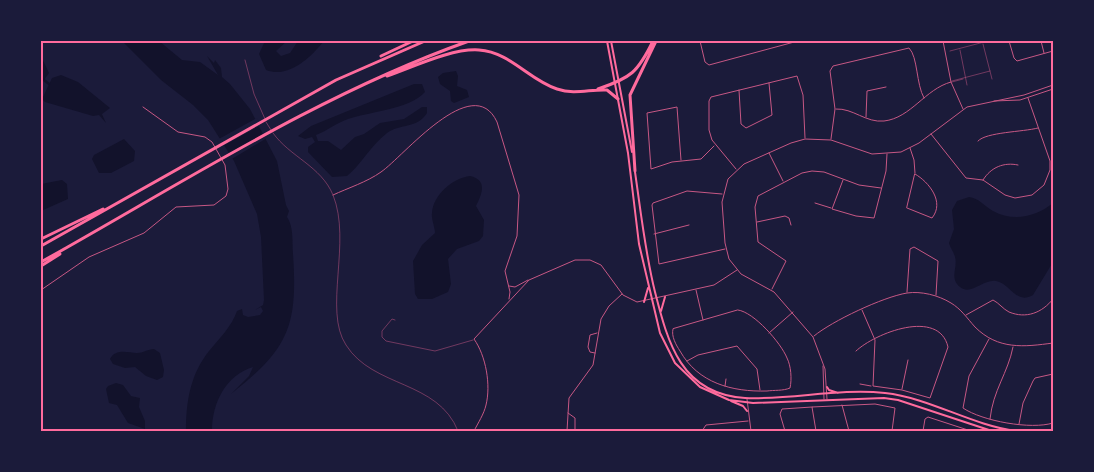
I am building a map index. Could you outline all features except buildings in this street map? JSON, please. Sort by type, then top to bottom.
[{"type":"highway","points":[[41,246],[275,113],[356,69],[413,41]]},
{"type":"highway","points":[[356,69],[425,41]]},
{"type":"highway","points":[[41,262],[282,126],[364,84],[411,63],[469,41]]},
{"type":"highway","points":[[590,91],[629,77],[639,68],[654,41]]},
{"type":"highway","points":[[635,171],[630,97],[654,41]]},
{"type":"highway","points":[[364,84],[452,54],[479,50],[503,56],[554,88],[574,92],[608,90],[618,99]]},
{"type":"highway","points":[[41,239],[121,201]]},
{"type":"highway","points":[[41,266],[73,244]]},
{"type":"main road","points":[[607,41],[635,171],[643,240],[661,316],[673,351],[691,374],[720,392],[747,398],[881,393],[898,395],[987,424],[1016,431]]},
{"type":"main road","points":[[611,41],[639,244],[662,338],[675,363],[700,387],[743,406],[747,411]]},
{"type":"main road","points":[[644,302],[648,296],[648,283]]},
{"type":"main road","points":[[661,316],[662,303],[665,297]]},
{"type":"main road","points":[[827,387],[829,390],[840,394]]},
{"type":"main road","points":[[728,400],[747,402],[893,399],[992,431]]},
{"type":"street","points":[[700,41],[705,61],[709,65],[798,41]]},
{"type":"street","points":[[943,41],[950,82],[963,109]]},
{"type":"street","points":[[1009,41],[1014,58],[1017,61],[1053,51]]},
{"type":"street","points":[[1041,41],[1044,54]]},
{"type":"street","points":[[831,140],[835,109],[832,67],[908,48],[912,51],[918,86],[924,98]]},
{"type":"street","points":[[736,170],[715,145],[709,130],[710,98],[769,82],[799,77],[803,95],[805,139]]},
{"type":"street","points":[[739,90],[741,124],[746,128],[772,115],[769,82]]},
{"type":"street","points":[[835,109],[850,111],[865,118],[881,121],[897,118],[935,89],[950,82]]},
{"type":"street","points":[[827,399],[824,365],[813,337],[772,290],[748,279],[728,259],[725,249],[722,194],[728,179],[736,170],[769,153],[805,139],[831,140],[864,153],[887,154],[910,148],[963,109],[990,101],[1027,94],[1053,85]]},
{"type":"street","points":[[865,118],[867,91],[886,87]]},
{"type":"street","points":[[990,101],[1007,102],[1028,98],[1053,89]]},
{"type":"street","points":[[931,134],[965,177],[983,180],[1005,195],[1015,198],[1028,196],[1040,189],[1047,181],[1051,165],[1027,94]]},
{"type":"street","points":[[41,290],[89,257],[144,233],[176,207],[205,207],[219,204],[226,196],[226,171],[212,142],[205,137],[178,132],[143,107]]},
{"type":"street","points":[[332,195],[382,172],[445,115],[473,107],[483,108],[491,113],[497,122],[519,195],[517,236],[504,271],[510,293],[509,300]]},
{"type":"street","points":[[681,160],[677,107],[648,112],[650,169],[681,160],[702,159],[715,145]]},
{"type":"street","points":[[978,141],[990,134],[1015,134],[1038,128]]},
{"type":"street","points":[[910,148],[914,160],[915,174],[907,208],[932,218],[935,214],[937,198],[931,188],[915,174]]},
{"type":"street","points":[[769,153],[783,182]]},
{"type":"street","points":[[815,203],[873,218],[886,168],[887,154]]},
{"type":"street","points":[[983,180],[986,175],[998,166],[1018,165]]},
{"type":"street","points":[[772,290],[786,260],[759,244],[756,223],[756,197],[783,182],[812,171],[828,173],[844,180],[881,188]]},
{"type":"street","points":[[832,208],[844,180]]},
{"type":"street","points":[[722,194],[691,190],[654,202],[652,206],[654,234],[660,264],[725,249]]},
{"type":"street","points":[[756,223],[785,216],[789,218],[791,225]]},
{"type":"street","points":[[654,234],[689,225]]},
{"type":"street","points":[[907,293],[910,249],[914,247],[938,261],[936,296]]},
{"type":"street","points":[[507,283],[514,287],[572,260],[588,259],[604,267],[622,294],[630,301],[644,302],[696,290],[723,281],[737,270]]},
{"type":"street","points":[[474,430],[486,405],[487,392],[485,364],[474,339],[529,280]]},
{"type":"street","points":[[696,290],[704,321]]},
{"type":"street","points":[[813,337],[831,325],[862,310],[907,293],[936,296],[950,302],[990,338],[1014,346],[1028,347],[1053,343]]},
{"type":"street","points":[[566,431],[567,413],[572,393],[589,373],[596,353],[598,334],[604,313],[622,294]]},
{"type":"street","points":[[965,315],[992,300],[1009,312],[1022,315],[1037,312],[1053,299]]},
{"type":"street","points":[[743,310],[756,318],[787,356],[791,386],[788,390],[760,391],[724,387],[706,378],[687,362],[678,348],[672,331],[704,321],[743,310]]},
{"type":"street","points":[[862,310],[875,340],[873,386]]},
{"type":"street","points":[[769,333],[793,312]]},
{"type":"street","points":[[856,351],[899,329],[918,325],[934,330],[947,344],[932,396],[928,398],[902,390],[860,384]]},
{"type":"street","points":[[596,353],[588,350],[589,338],[592,333],[598,334]]},
{"type":"street","points":[[990,338],[969,376],[962,406],[964,410],[1020,425],[1053,423]]},
{"type":"street","points":[[687,362],[698,354],[737,346],[757,369],[760,391]]},
{"type":"street","points":[[990,418],[995,392],[1010,362],[1014,346]]},
{"type":"street","points":[[902,390],[908,360]]},
{"type":"street","points":[[824,365],[824,400]]},
{"type":"street","points":[[1020,425],[1023,403],[1033,381],[1035,378],[1053,374]]},
{"type":"street","points":[[724,387],[726,379]]},
{"type":"street","points":[[747,398],[748,421],[751,431]]},
{"type":"street","points":[[785,431],[780,414],[782,409],[875,404],[894,406],[892,431]]},
{"type":"street","points":[[842,405],[849,431]]},
{"type":"street","points":[[812,406],[816,431]]},
{"type":"street","points":[[567,413],[575,418],[575,431]]},
{"type":"street","points":[[923,431],[925,420],[928,417],[971,431]]},
{"type":"street","points":[[702,431],[706,425],[748,421]]},
{"type":"lane","points":[[950,50],[988,41]]},
{"type":"lane","points":[[983,43],[992,79]]},
{"type":"lane","points":[[960,48],[964,78],[967,85]]},
{"type":"lane","points":[[245,60],[254,94],[268,124],[282,142],[312,166],[332,195],[337,210],[341,241],[337,321],[344,343],[366,366],[435,400],[451,416],[458,431]]},
{"type":"lane","points":[[950,82],[990,71]]},
{"type":"lane","points":[[395,320],[392,319],[382,331],[382,337],[386,341],[435,351],[474,339]]},
{"type":"shaded area","points":[[122,41],[159,41],[182,60],[200,62],[218,75],[207,56],[214,63],[215,60],[221,68],[222,77],[250,109],[277,161],[286,205],[289,211],[287,217],[292,230],[294,279],[291,319],[277,349],[265,363],[231,394],[249,376],[253,367],[235,376],[228,383],[222,392],[215,410],[212,431],[186,431],[190,389],[203,360],[229,327],[237,311],[242,309],[243,315],[248,317],[260,315],[263,311],[261,307],[255,310],[263,305],[264,300],[261,237],[257,214],[234,161],[208,120],[193,105],[161,80]]},
{"type":"shaded area","points":[[265,41],[287,41],[276,51],[281,56],[290,53],[298,41],[324,41],[313,54],[299,65],[283,72],[275,72],[266,70],[259,54]]},
{"type":"shaded area","points":[[41,56],[49,73],[41,84]]},
{"type":"shaded area","points":[[456,71],[458,76],[457,86],[467,90],[469,97],[454,103],[451,101],[450,91],[440,84],[438,77],[443,73]]},
{"type":"shaded area","points":[[61,75],[78,82],[110,108],[102,114],[106,123],[99,115],[93,116],[45,102],[42,99],[52,78]]},
{"type":"shaded area","points":[[414,84],[422,84],[425,92],[418,98],[400,106],[348,119],[316,135],[318,141],[328,141],[341,150],[355,137],[364,134],[380,123],[404,119],[422,107],[427,107],[427,113],[423,118],[414,124],[392,130],[381,138],[347,176],[332,177],[308,152],[308,147],[315,142],[312,137],[305,139],[298,136],[311,126]]},
{"type":"shaded area","points":[[124,139],[135,151],[134,161],[111,173],[99,173],[92,159],[94,155]]},
{"type":"shaded area","points":[[470,176],[479,181],[482,188],[476,206],[484,220],[483,236],[479,241],[457,249],[448,259],[451,284],[448,292],[432,299],[418,299],[415,294],[413,261],[422,245],[435,233],[432,215],[433,206],[445,188],[457,180]]},
{"type":"shaded area","points":[[62,180],[67,184],[68,199],[41,211],[41,184]]},
{"type":"shaded area","points":[[969,197],[976,199],[993,211],[1016,217],[1032,215],[1053,203],[1053,262],[1033,295],[1027,297],[1018,296],[1006,286],[996,281],[986,282],[968,290],[957,284],[954,276],[955,257],[949,243],[954,229],[952,210],[957,201]]},
{"type":"shaded area","points":[[154,349],[160,353],[164,370],[163,377],[157,380],[146,376],[135,367],[125,368],[113,364],[110,359],[115,353],[119,352],[139,353]]},
{"type":"shaded area","points":[[116,383],[123,385],[131,396],[140,398],[139,407],[145,421],[145,429],[128,423],[117,405],[109,403],[106,389],[108,386]]},
{"type":"pier","points":[[257,118],[261,125],[221,147],[217,140]]},
{"type":"pier","points":[[265,133],[267,138],[230,160],[226,155]]},
{"type":"waterway","points":[[44,80],[49,84]]}]
